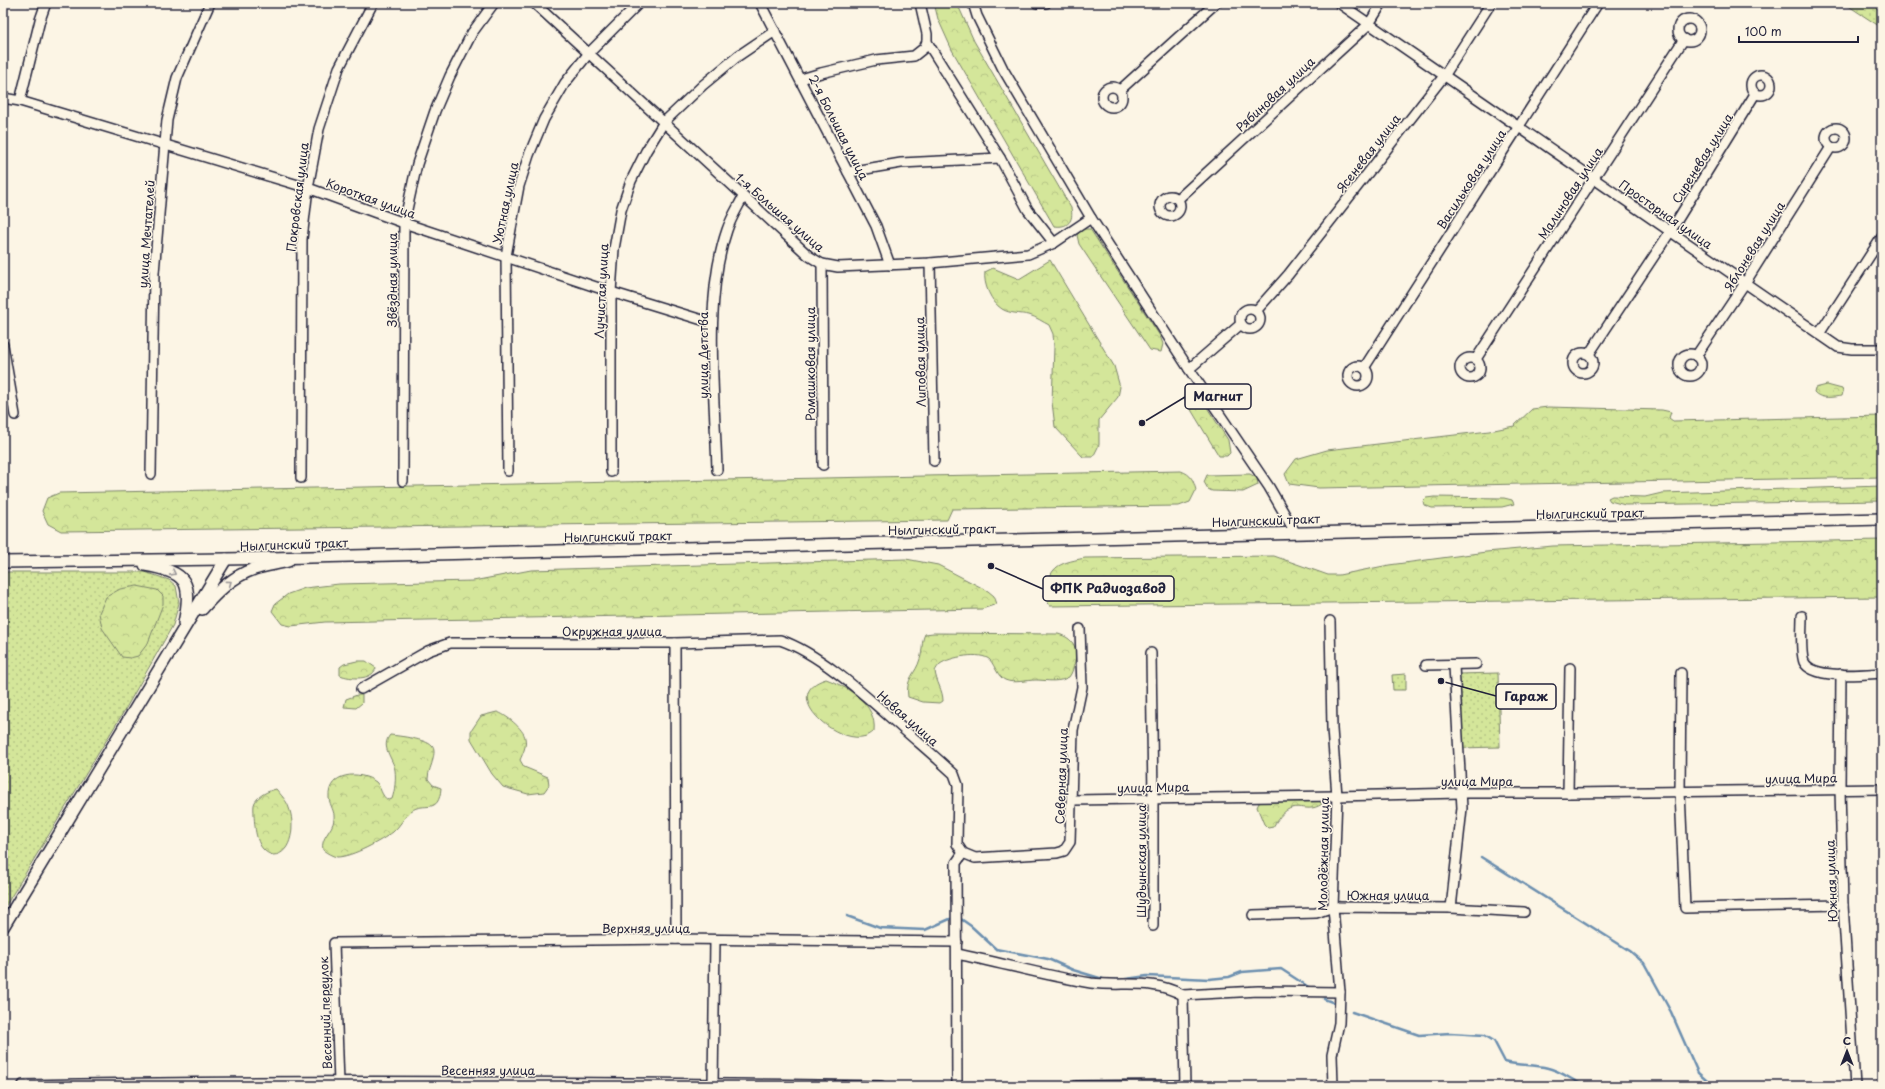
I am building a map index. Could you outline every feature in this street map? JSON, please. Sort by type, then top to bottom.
[{"type":"main road","name":"Нылгинский тракт","points":[[3,562],[226,559],[1882,519]]},
{"type":"main road","points":[[183,632],[218,591],[238,576],[255,569],[301,556]]},
{"type":"main road","points":[[3,927],[226,559]]},
{"type":"main road","points":[[122,560],[162,568],[173,572],[182,578],[186,586],[188,597],[183,632]]},
{"type":"street","points":[[20,101],[40,20],[46,3]]},
{"type":"street","name":"улица Мечтателей","points":[[151,474],[154,273],[167,120],[177,78],[210,3]]},
{"type":"street","name":"Покровская улица","points":[[301,478],[302,239],[308,188],[319,129],[339,68],[373,3]]},
{"type":"street","name":"Звёздная улица","points":[[403,481],[404,223],[417,164],[434,111],[472,33],[494,3]]},
{"type":"street","name":"1-я Большая улица","points":[[534,3],[809,256],[822,264],[838,266],[890,265],[1028,254],[1054,243],[1091,218]]},
{"type":"street","name":"Уютная улица","points":[[508,471],[506,256],[519,186],[529,155],[544,119],[562,89],[589,53],[639,3]]},
{"type":"street","name":"2-я Большая улица","points":[[760,3],[801,79],[876,226],[890,265]]},
{"type":"street","points":[[801,79],[876,60],[914,56],[924,48],[927,42],[927,34],[920,3]]},
{"type":"street","points":[[973,3],[977,16],[1003,69],[1091,218],[1189,369],[1269,487],[1295,532]]},
{"type":"street","points":[[1037,3],[1046,3]]},
{"type":"street","points":[[1120,90],[1216,3]]},
{"type":"street","name":"Просторная улица","points":[[1339,3],[1838,347],[1852,350],[1882,349]]},
{"type":"street","name":"Рябиновая улица","points":[[1178,199],[1369,24],[1382,3]]},
{"type":"street","name":"Ясеневая улица","points":[[1256,311],[1288,275],[1444,76],[1491,3]]},
{"type":"street","name":"Васильковая улица","points":[[1364,368],[1598,3]]},
{"type":"street","name":"Лучистая улица","points":[[611,472],[611,292],[614,249],[621,210],[637,169],[664,122],[703,85],[738,56],[775,31]]},
{"type":"street","name":"Малиновая улица","points":[[1476,359],[1684,39]]},
{"type":"street","points":[[927,42],[1000,158],[1028,210],[1054,243]]},
{"type":"street","name":"Сиреневая улица","points":[[1589,354],[1670,232],[1755,94]]},
{"type":"street","name":"Короткая улица","points":[[3,98],[20,101],[308,188],[404,223],[611,292],[712,323]]},
{"type":"street","name":"Яблоневая улица","points":[[1696,356],[1745,283],[1830,147]]},
{"type":"street","points":[[848,172],[901,163],[1000,158]]},
{"type":"street","name":"улица Детства","points":[[717,470],[712,323],[719,262],[727,229],[744,197]]},
{"type":"street","points":[[1819,334],[1882,237]]},
{"type":"street","name":"Липовая улица","points":[[930,262],[934,461]]},
{"type":"street","name":"Ромашковая улица","points":[[822,264],[823,465]]},
{"type":"street","points":[[1249,309],[1256,311],[1259,316],[1258,325],[1249,329],[1241,324],[1240,317],[1244,312],[1249,309]]},
{"type":"street","points":[[1189,369],[1241,324]]},
{"type":"street","points":[[3,345],[15,416]]},
{"type":"street","points":[[1802,616],[1803,658],[1806,665],[1812,670],[1841,674],[1882,673]]},
{"type":"street","name":"Молодёжная улица","points":[[1330,622],[1332,729],[1337,796],[1333,907],[1340,992],[1339,1023],[1332,1054],[1333,1086]]},
{"type":"street","name":"Северная улица","points":[[963,852],[975,858],[1057,853],[1064,851],[1070,842],[1073,730],[1082,687],[1080,628]]},
{"type":"street","name":"Новая улица","points":[[675,643],[780,640],[796,645],[824,664],[874,703],[954,774],[958,785],[957,844],[963,852]]},
{"type":"street","name":"Окружная улица","points":[[362,689],[428,650],[450,643],[675,643],[676,939]]},
{"type":"street","name":"Шудьинская улица","points":[[1151,653],[1154,800],[1153,926]]},
{"type":"street","points":[[1426,665],[1454,666],[1476,664]]},
{"type":"street","points":[[1451,908],[1462,808],[1454,666]]},
{"type":"street","points":[[1568,793],[1570,668]]},
{"type":"street","points":[[1681,672],[1680,792],[1685,908],[1843,905]]},
{"type":"street","name":"Южная улица","points":[[1841,674],[1840,789],[1843,905],[1851,1057],[1854,1086]]},
{"type":"street","name":"улица Мира","points":[[1072,800],[1154,800],[1460,793],[1882,789]]},
{"type":"street","points":[[957,1086],[956,863],[963,852]]},
{"type":"street","name":"Южная улица","points":[[1253,915],[1316,913],[1333,907],[1451,908],[1524,912]]},
{"type":"street","name":"Верхняя улица","points":[[334,943],[676,939],[957,942]]},
{"type":"street","points":[[713,1084],[715,940]]},
{"type":"street","name":"Весенний переулок","points":[[334,943],[339,1083]]},
{"type":"street","points":[[957,954],[1037,973],[1092,983],[1154,984],[1172,989],[1183,995],[1258,991],[1340,992]]},
{"type":"street","points":[[1076,1086],[1185,1085],[1183,995]]},
{"type":"street","name":"Весенняя улица","points":[[23,1085],[116,1083],[356,1084],[631,1082],[735,1085],[881,1086]]},
{"type":"green space","points":[[934,3],[957,3],[974,41],[1071,208],[1072,217],[1066,225],[1054,226],[952,50],[938,19]]},
{"type":"green space","points":[[1844,3],[1882,3],[1882,28]]},
{"type":"green space","points":[[1082,229],[1090,229],[1160,336],[1163,344],[1161,352],[1150,350],[1079,244],[1077,235]]},
{"type":"green space","points":[[1050,260],[1114,366],[1120,387],[1118,397],[1099,420],[1099,445],[1093,457],[1083,457],[1055,427],[1052,402],[1054,347],[1053,334],[1049,325],[1032,316],[1012,313],[1002,309],[994,302],[985,282],[985,272],[993,268],[1019,279]]},
{"type":"green space","points":[[1827,385],[1842,389],[1842,396],[1824,397],[1817,395],[1814,392],[1815,388]]},
{"type":"green space","points":[[1188,387],[1195,389],[1228,440],[1230,453],[1227,456],[1219,456],[1184,398],[1185,390]]},
{"type":"green space","points":[[1548,407],[1662,410],[1671,412],[1669,418],[1673,421],[1882,416],[1882,477],[1319,488],[1289,484],[1285,474],[1296,459],[1327,450],[1489,431],[1514,426],[1532,409]]},
{"type":"green space","points":[[1181,471],[1188,474],[1192,478],[1196,490],[1190,502],[1179,506],[952,509],[947,520],[61,531],[48,524],[42,511],[47,498],[59,493]]},
{"type":"green space","points":[[1250,474],[1257,478],[1258,485],[1243,492],[1212,491],[1208,489],[1204,482],[1207,475]]},
{"type":"green space","points":[[1882,486],[1882,501],[1625,505],[1610,501],[1608,498],[1612,496],[1645,497],[1662,493]]},
{"type":"green space","points":[[1426,498],[1504,498],[1512,500],[1514,504],[1502,507],[1432,508],[1424,505],[1423,501]]},
{"type":"green space","points":[[1882,540],[1882,597],[1050,606],[1044,596],[1049,578],[1056,568],[1067,562],[1085,558],[1274,556],[1328,575],[1339,575],[1389,565],[1486,552],[1553,546]]},
{"type":"green space","points":[[906,559],[938,565],[988,591],[994,596],[997,604],[982,609],[325,622],[291,626],[282,624],[272,611],[275,604],[288,594],[305,588],[339,584],[473,581],[531,570]]},
{"type":"green space","points":[[3,572],[145,572],[169,580],[176,586],[179,603],[173,625],[126,708],[3,910]]},
{"type":"green space","points":[[137,586],[157,590],[163,596],[163,604],[148,643],[138,656],[130,658],[122,657],[102,628],[99,613],[106,597],[120,589]]},
{"type":"green space","points":[[925,634],[1058,634],[1068,638],[1074,645],[1076,654],[1073,670],[1069,677],[1064,679],[1054,681],[1036,680],[1016,682],[1003,679],[998,674],[990,660],[986,657],[973,655],[958,657],[940,664],[935,671],[943,701],[940,703],[923,702],[908,697],[907,691],[909,681],[920,659]]},
{"type":"green space","points":[[357,661],[366,661],[376,668],[374,672],[360,678],[340,675],[340,667],[344,664]]},
{"type":"green space","points":[[1498,673],[1500,747],[1459,748],[1458,674]]},
{"type":"green space","points":[[1406,674],[1406,690],[1393,690],[1392,675]]},
{"type":"green space","points":[[826,679],[835,682],[852,692],[866,705],[874,721],[874,731],[863,737],[849,736],[834,730],[821,721],[811,709],[807,698],[812,687]]},
{"type":"green space","points":[[357,695],[362,695],[362,703],[356,708],[344,707],[346,699]]},
{"type":"green space","points":[[497,712],[514,722],[524,734],[525,746],[520,760],[524,767],[548,777],[549,785],[544,792],[528,794],[503,787],[492,774],[471,739],[471,731],[481,716]]},
{"type":"green space","points":[[390,735],[424,741],[433,747],[434,755],[428,779],[433,785],[441,788],[440,797],[434,805],[416,808],[411,811],[393,832],[366,848],[337,857],[330,854],[323,850],[323,841],[334,819],[334,813],[329,798],[330,789],[333,783],[339,778],[346,776],[362,776],[376,782],[382,794],[388,800],[392,799],[395,788],[395,770],[386,744]]},
{"type":"green space","points":[[276,789],[288,805],[291,814],[292,829],[291,837],[285,850],[280,854],[273,855],[267,853],[263,849],[258,839],[255,827],[254,806],[255,802],[261,795]]},
{"type":"green space","points":[[1264,800],[1319,801],[1322,804],[1309,808],[1298,807],[1286,810],[1273,827],[1268,828],[1264,824],[1257,807],[1259,803]]},
{"type":"waterway","points":[[1481,857],[1630,951],[1644,963],[1671,1012],[1698,1073],[1713,1086]]},
{"type":"waterway","points":[[847,916],[880,928],[925,930],[950,919]]},
{"type":"waterway","points":[[961,919],[996,949],[1048,959],[1073,970],[1103,979],[1119,980],[1147,976],[1209,979],[1229,977],[1242,972],[1281,969],[1310,988]]},
{"type":"waterway","points":[[1324,999],[1332,1002]]},
{"type":"waterway","points":[[1352,1012],[1419,1035],[1450,1033],[1484,1035],[1494,1041],[1505,1062],[1553,1069],[1587,1086]]},
{"type":"place","name":"Магнит","points":[[1142,423]]},
{"type":"place","name":"ФПК Радиозавод","points":[[991,566]]},
{"type":"place","name":"Гараж","points":[[1441,681]]}]
